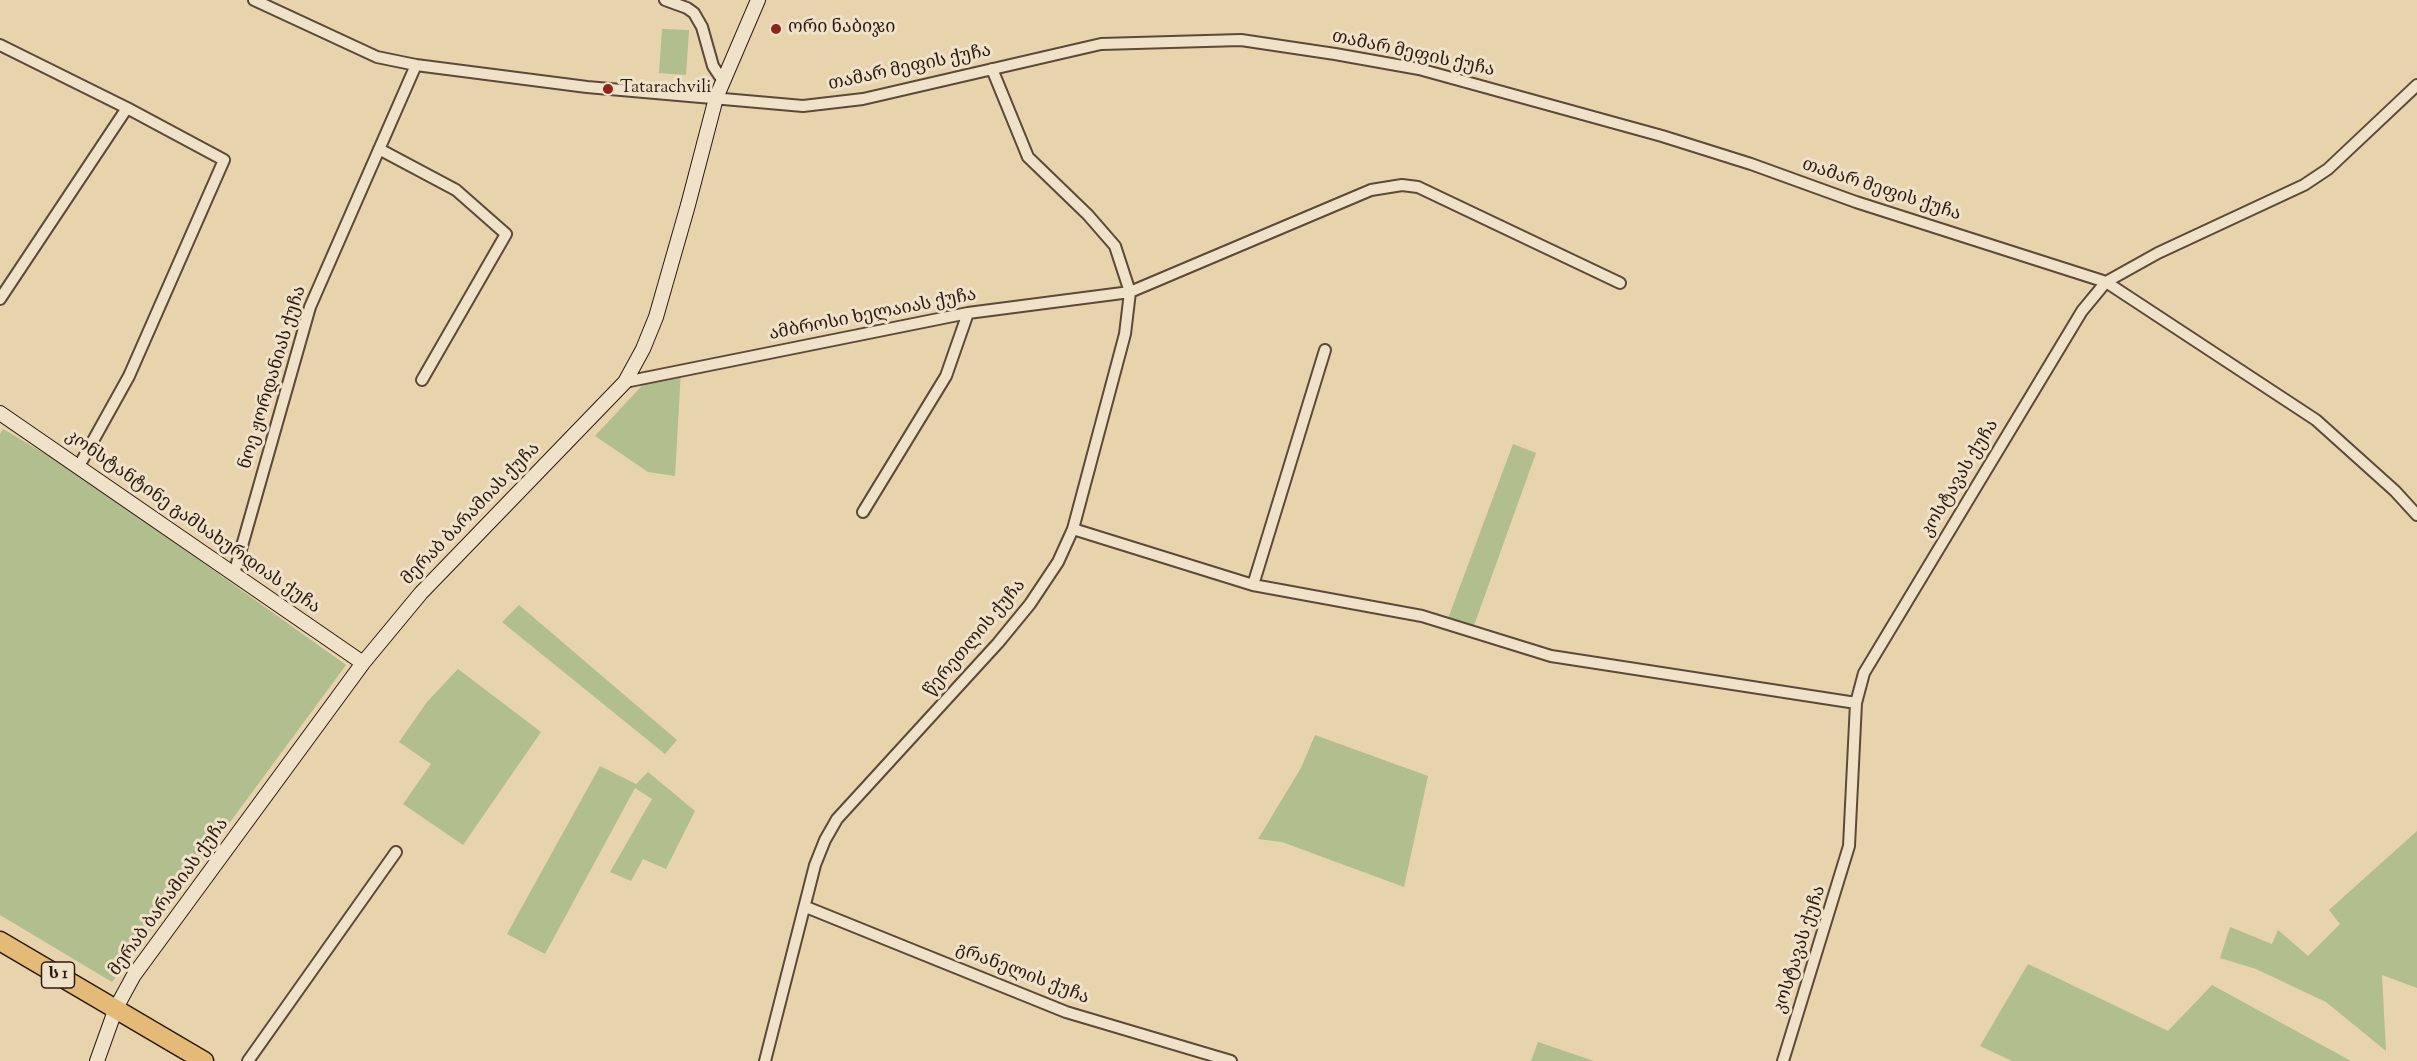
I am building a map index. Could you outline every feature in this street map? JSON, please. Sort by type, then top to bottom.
[{"type":"highway","name":"ს 1","points":[[0,941],[204,1061]]},
{"type":"main road","name":"მერაბ ბარამიას ქუჩა","points":[[97,1061],[116,1008],[134,975],[363,663],[421,593],[625,382],[643,349],[656,317],[723,81],[758,0]]},
{"type":"main road","name":"კონსტანტინე გამსახურდიას ქუჩა","points":[[0,413],[363,663]]},
{"type":"street","name":"თამარ მეფის ქუჩა","points":[[254,0],[376,57],[416,65],[587,87],[792,105],[863,99],[1101,44],[1241,40],[1398,65],[1662,136],[1751,164],[1856,202],[2106,282],[2316,420],[2395,491],[2417,515]]},
{"type":"street","points":[[664,0],[687,8],[693,14],[702,27],[713,66],[723,81]]},
{"type":"street","points":[[0,45],[127,108],[224,160],[129,376],[78,466]]},
{"type":"street","name":"ნოე ჟორდანიას ქუჩა","points":[[234,574],[310,308],[416,65]]},
{"type":"street","name":"წერეთლის ქუჩა","points":[[765,1061],[815,865],[837,819],[998,643],[1030,604],[1058,562],[1073,529],[1125,334],[1130,292],[1115,246],[1088,215],[1028,157],[992,69]]},
{"type":"street","name":"კოსტავას ქუჩა","points":[[1783,1061],[1849,846],[1856,703],[1864,673],[2082,311],[2106,282],[2158,253],[2304,185],[2328,169],[2417,85]]},
{"type":"street","points":[[0,299],[127,108]]},
{"type":"street","points":[[379,149],[456,190],[506,234],[422,380]]},
{"type":"street","name":"ამბროსი ხელაიას ქუჩა","points":[[625,382],[968,313],[1130,292],[1371,190],[1402,185],[1418,187],[1620,283]]},
{"type":"street","points":[[863,512],[946,376],[968,313]]},
{"type":"street","points":[[1253,585],[1325,350]]},
{"type":"street","points":[[1073,529],[1253,585],[1422,616],[1551,656],[1856,703]]},
{"type":"street","points":[[249,1061],[396,852]]},
{"type":"street","name":"გრანელის ქუჩა","points":[[806,907],[1066,1012],[1231,1061]]},
{"type":"green space","points":[[662,29],[689,30],[686,75],[659,73]]},
{"type":"green space","points":[[681,370],[675,476],[648,472],[595,436],[650,377]]},
{"type":"green space","points":[[3,429],[76,472],[346,665],[112,982],[0,915],[0,434]]},
{"type":"green space","points":[[1513,444],[1536,453],[1472,631],[1446,624]]},
{"type":"green space","points":[[519,605],[677,740],[665,754],[502,622]]},
{"type":"green space","points":[[458,669],[541,732],[463,845],[403,804],[431,764],[399,742],[427,702]]},
{"type":"green space","points":[[1315,735],[1428,776],[1404,887],[1282,842],[1258,839],[1301,768]]},
{"type":"green space","points":[[600,766],[636,784],[648,772],[695,811],[666,869],[643,859],[631,881],[610,872],[652,799],[635,788],[545,954],[507,934]]},
{"type":"green space","points":[[2417,831],[2417,988],[2382,975],[2386,1051],[2326,1002],[2256,969],[2220,958],[2230,927],[2272,944],[2278,930],[2308,956],[2340,924],[2329,910]]},
{"type":"green space","points":[[2028,964],[2168,1031],[2212,985],[2351,1061],[2012,1061],[1980,1046]]},
{"type":"green space","points":[[1538,1042],[1594,1061],[1531,1061]]},
{"type":"place","name":"ორი ნაბიჯი","points":[[776,29]]},
{"type":"place","name":"Tatarachvili","points":[[608,89]]}]
